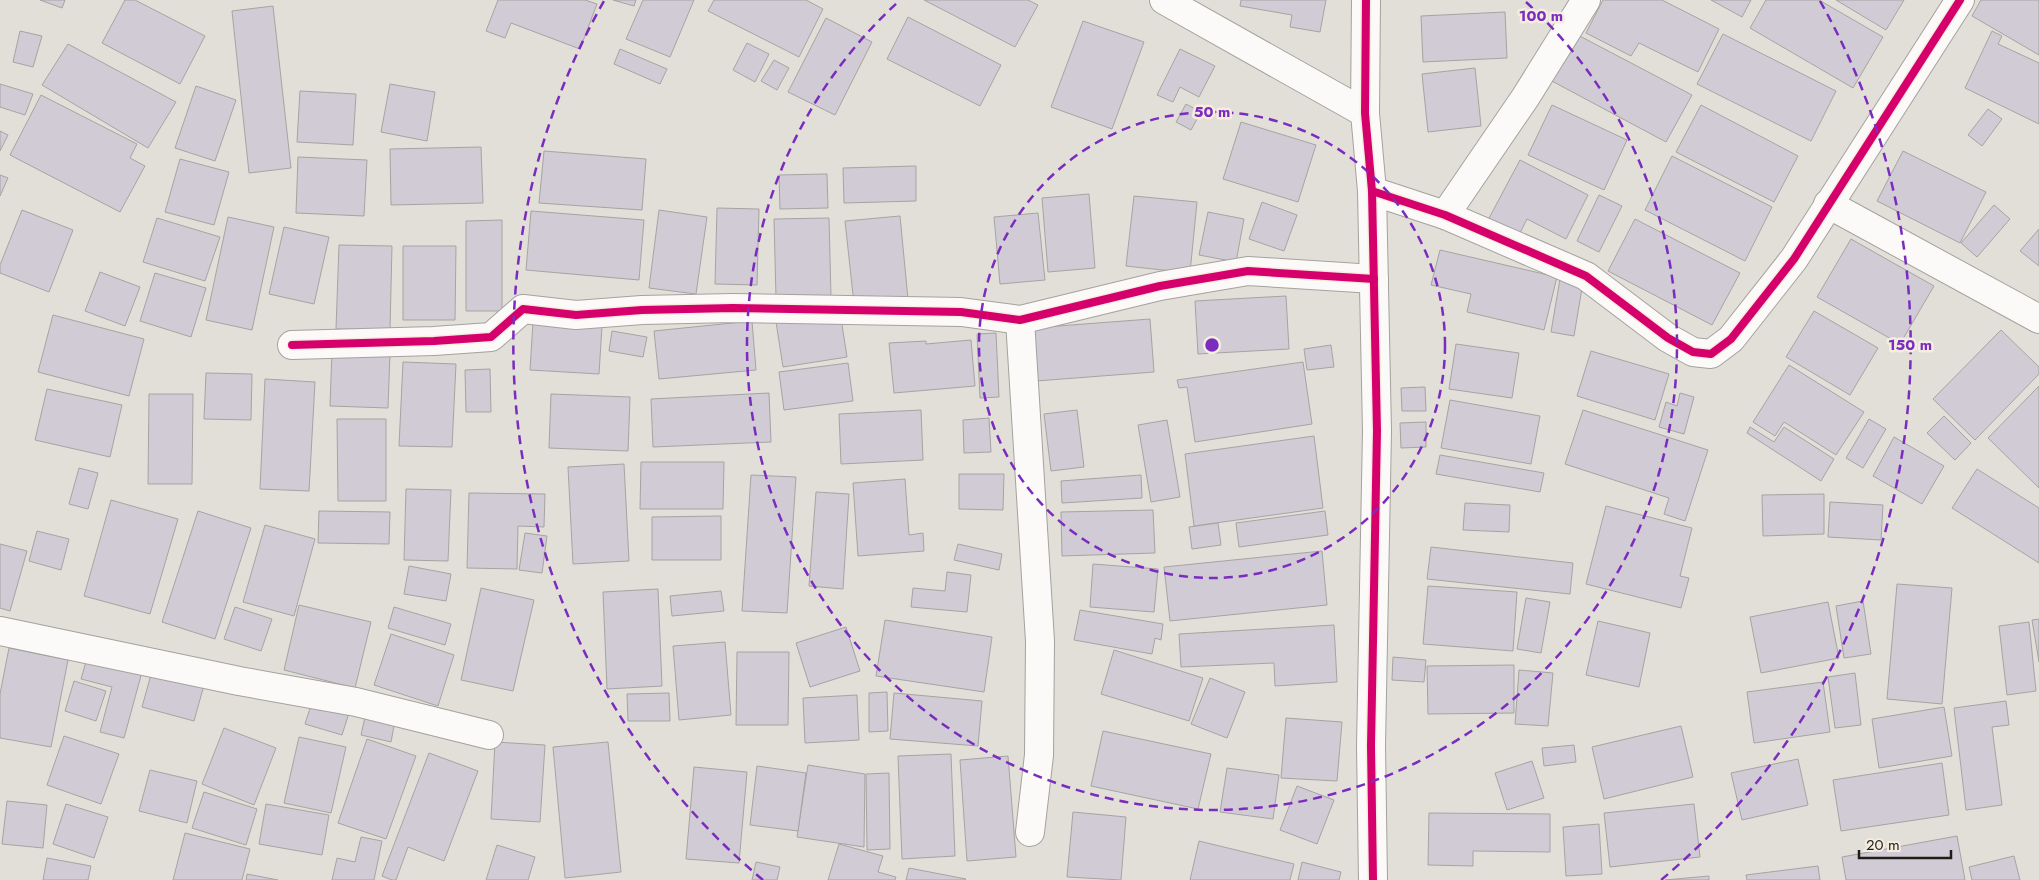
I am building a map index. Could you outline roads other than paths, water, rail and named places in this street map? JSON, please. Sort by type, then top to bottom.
[{"type":"street","points":[[1164,0],[1366,113]]},
{"type":"street","points":[[1366,0],[1366,113],[1372,191],[1377,431],[1371,746],[1373,880]]},
{"type":"street","points":[[1445,215],[1526,98],[1586,0]]},
{"type":"street","points":[[1372,191],[1445,215],[1586,276],[1668,338],[1693,352],[1711,354],[1731,339],[1794,260],[1960,0]]},
{"type":"street","points":[[1828,204],[2039,319]]},
{"type":"street","points":[[292,345],[434,341],[491,336],[523,309],[576,315],[642,310],[733,308],[961,312],[1020,320],[1160,286],[1248,271],[1374,279]]},
{"type":"street","points":[[1020,320],[1040,642],[1039,755],[1030,832]]},
{"type":"street","points":[[0,631],[239,681],[356,702],[489,735]]}]
